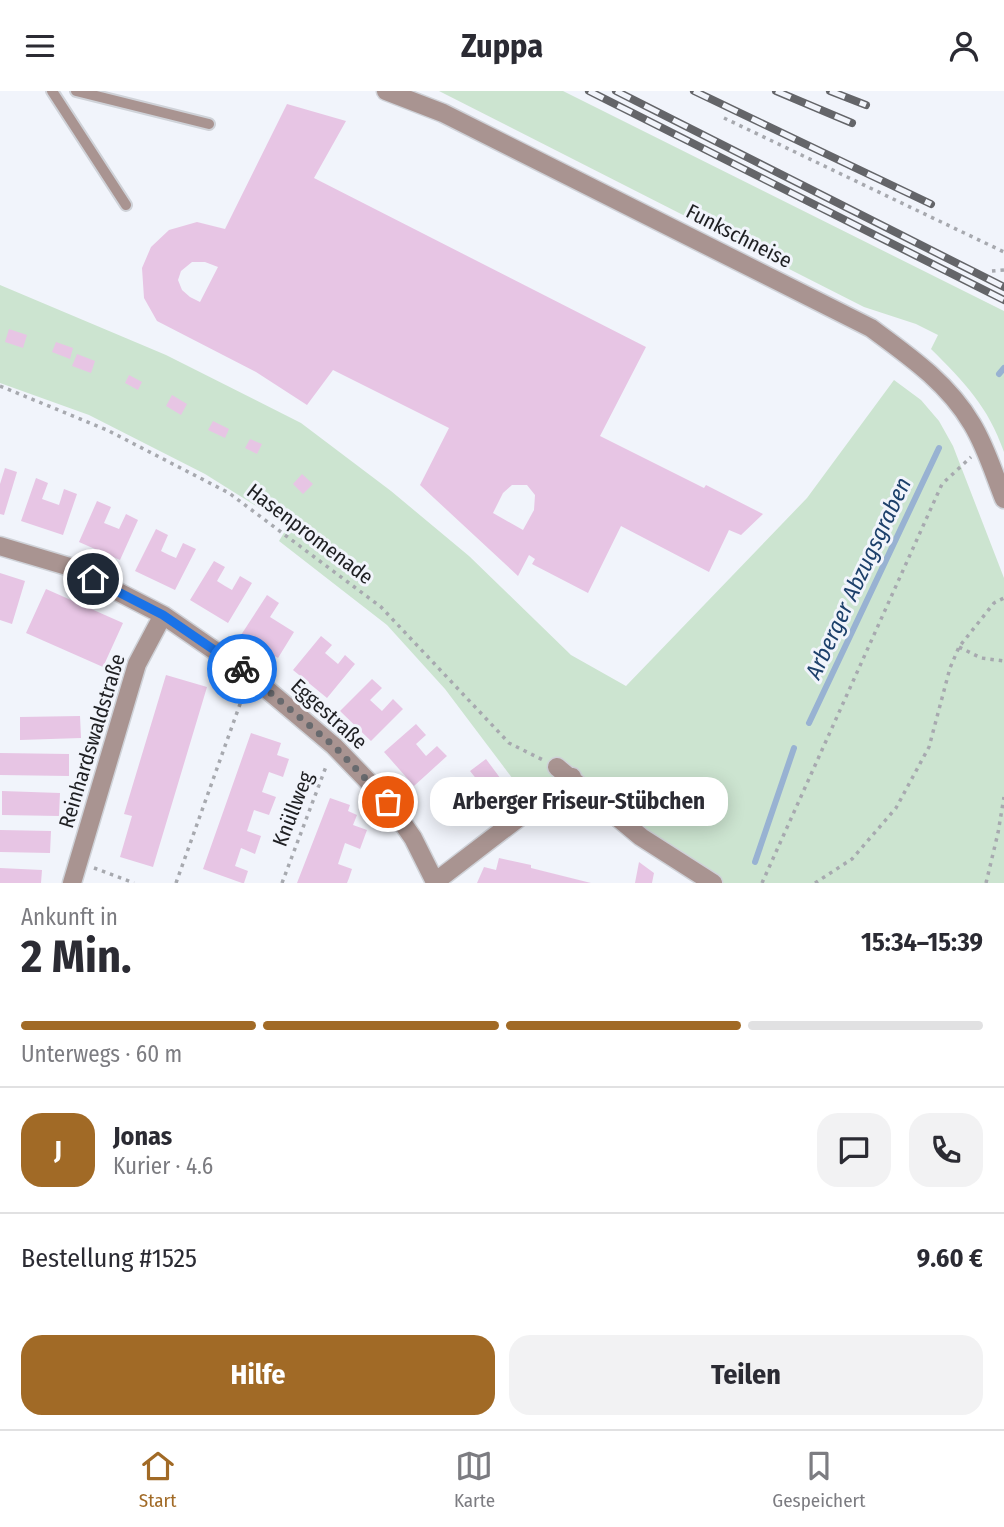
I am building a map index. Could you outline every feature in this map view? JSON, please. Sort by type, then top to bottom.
[{"type":"street","name":"Funkschneise","points":[[386,91],[443,113],[871,328],[921,365],[956,400],[986,451],[1004,499]]},
{"type":"street","name":"Eggestraße","points":[[0,546],[70,568],[163,615],[250,675],[334,746],[388,802],[413,838],[435,883],[564,772]]},
{"type":"street","name":"Reinhardswaldstraße","points":[[72,883],[137,664],[163,615]]},
{"type":"street","points":[[564,772],[641,837],[713,883]]},
{"type":"lane","points":[[52,91],[126,205]]},
{"type":"lane","points":[[76,91],[209,124]]},
{"type":"path","points":[[724,118],[1004,252]]},
{"type":"path","points":[[992,271],[1004,270]]},
{"type":"path","name":"Hasenpromenade","points":[[0,386],[107,430],[229,493],[381,607],[509,743],[564,772]]},
{"type":"path","points":[[762,883],[942,484],[967,458],[986,451]]},
{"type":"path","points":[[815,883],[852,859],[896,808],[929,747],[950,668],[959,647],[994,603],[1004,598]]},
{"type":"path","points":[[959,647],[981,658],[1004,661]]},
{"type":"path","points":[[176,883],[250,675]]},
{"type":"path","name":"Knüllweg","points":[[282,883],[334,746]]},
{"type":"path","points":[[986,883],[1004,797]]},
{"type":"path","points":[[78,862],[134,883]]},
{"type":"green space","points":[[439,91],[563,91],[1004,311],[1004,452],[983,408],[931,349],[938,335],[916,324],[864,307]]},
{"type":"green space","points":[[0,285],[166,355],[301,423],[391,491],[469,556],[571,655],[626,686],[807,498],[894,380],[921,400],[939,421],[953,446],[1004,578],[1004,883],[708,883],[561,773],[528,799],[445,689],[387,625],[279,541],[288,526],[205,474],[89,415],[0,383]]},
{"type":"building","points":[[287,104],[346,121],[314,178],[646,347],[600,436],[763,514],[741,535],[729,530],[709,572],[621,526],[588,593],[532,564],[535,559],[529,555],[518,576],[420,485],[449,428],[333,370],[307,405],[256,372],[157,321],[144,298],[142,268],[151,247],[169,230],[197,222],[225,229]],"holes":[[[192,262],[205,262],[218,267],[200,302],[182,290],[178,280],[181,271]],[[512,485],[527,485],[535,495],[534,510],[523,530],[493,513],[503,493]]]},
{"type":"building","points":[[9,329],[27,335],[23,348],[5,342]]},
{"type":"building","points":[[56,342],[73,348],[70,359],[52,352]]},
{"type":"building","points":[[77,354],[95,361],[91,373],[72,366]]},
{"type":"building","points":[[129,375],[142,382],[138,390],[125,383]]},
{"type":"building","points":[[172,395],[187,404],[181,415],[166,406]]},
{"type":"building","points":[[213,421],[229,429],[225,438],[208,430]]},
{"type":"building","points":[[250,439],[262,444],[257,454],[245,448]]},
{"type":"building","points":[[5,468],[17,472],[4,515],[0,514],[0,484]]},
{"type":"building","points":[[302,474],[313,484],[303,494],[293,484]]},
{"type":"building","points":[[36,478],[48,483],[42,499],[59,505],[64,489],[77,494],[63,535],[21,521]]},
{"type":"building","points":[[97,501],[111,507],[104,523],[119,529],[126,514],[138,520],[120,560],[79,542]]},
{"type":"building","points":[[156,529],[168,535],[161,551],[169,555],[176,558],[183,543],[196,549],[175,590],[135,571]]},
{"type":"building","points":[[214,561],[225,567],[217,581],[225,586],[232,590],[240,576],[252,583],[228,623],[190,600]]},
{"type":"building","points":[[0,573],[25,581],[12,624],[0,620]]},
{"type":"building","points":[[46,589],[123,623],[103,667],[26,633]]},
{"type":"building","points":[[267,595],[279,603],[270,617],[294,632],[278,658],[241,635]]},
{"type":"building","points":[[321,636],[332,645],[325,653],[338,664],[345,655],[355,664],[327,698],[293,670]]},
{"type":"building","points":[[166,675],[207,687],[153,867],[120,857],[132,816],[124,814]]},
{"type":"building","points":[[372,679],[382,688],[370,700],[382,711],[393,699],[403,709],[371,741],[340,711]]},
{"type":"building","points":[[80,716],[81,738],[20,740],[20,717]]},
{"type":"building","points":[[416,724],[426,735],[416,744],[426,756],[437,746],[447,756],[414,786],[384,752]]},
{"type":"building","points":[[251,733],[281,743],[277,755],[289,759],[283,777],[269,772],[262,792],[276,797],[269,815],[254,810],[247,831],[261,836],[255,854],[241,848],[235,866],[248,871],[242,883],[203,869]]},
{"type":"building","points":[[0,753],[69,754],[69,776],[0,775]]},
{"type":"building","points":[[486,759],[512,794],[477,820],[459,796],[478,781],[470,771]]},
{"type":"building","points":[[2,791],[60,793],[59,816],[2,815]]},
{"type":"building","points":[[330,798],[350,805],[348,811],[357,815],[353,825],[367,830],[360,849],[345,843],[338,864],[352,869],[349,878],[347,883],[297,883]]},
{"type":"building","points":[[0,830],[51,831],[50,853],[0,852]]},
{"type":"building","points":[[499,858],[591,883],[477,883],[484,867],[496,870]]},
{"type":"building","points":[[639,862],[654,873],[652,883],[635,883]]},
{"type":"building","points":[[0,868],[42,870],[41,883],[0,883]]},
{"type":"waterway","name":"Arberger Abzugsgraben","points":[[999,374],[1004,368]]},
{"type":"waterway","name":"Arberger Abzugsgraben","points":[[809,723],[939,448]]},
{"type":"waterway","name":"Arberger Abzugsgraben","points":[[755,862],[794,748]]},
{"type":"railway","points":[[589,91],[1004,300]]},
{"type":"railway","points":[[616,91],[1004,287]]},
{"type":"railway","points":[[694,91],[931,204]]},
{"type":"railway","points":[[776,91],[852,123]]},
{"type":"railway","points":[[830,91],[866,105]]},
{"type":"way so far","points":[[242,669],[334,746],[388,802]]},
{"type":"place","name":"Arberger Friseur-Stübchen","points":[[388,802]]},
{"type":"route","points":[[93,579],[163,615],[242,669]]}]
